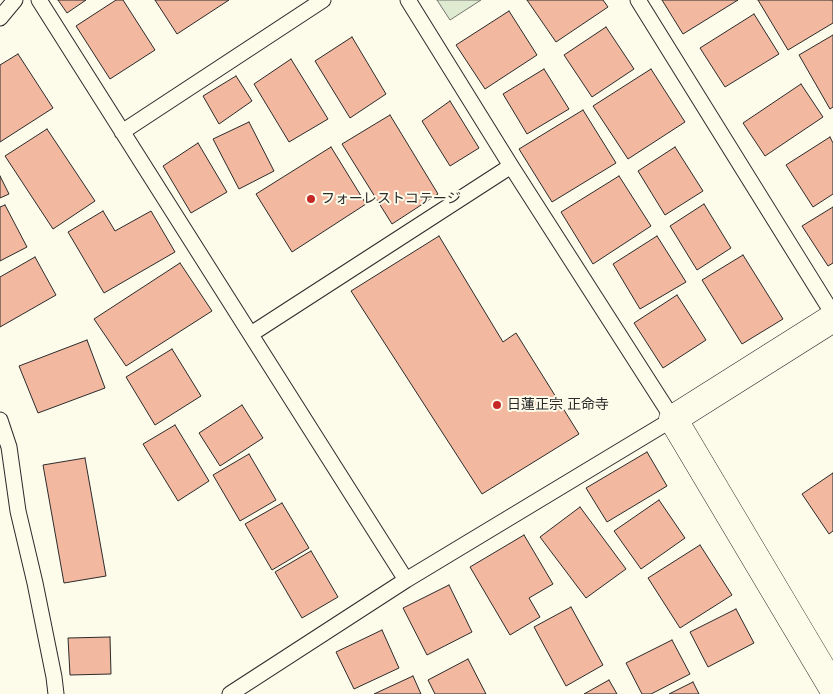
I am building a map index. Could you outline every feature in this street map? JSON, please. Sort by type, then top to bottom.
[{"type":"street","points":[[833,318],[673,419],[833,688]]},
{"type":"lane","points":[[0,18],[15,0]]},
{"type":"lane","points":[[39,0],[406,580]]},
{"type":"lane","points":[[122,132],[323,0]]},
{"type":"lane","points":[[230,694],[406,580],[673,419],[511,166],[408,0]]},
{"type":"lane","points":[[638,0],[833,314]]},
{"type":"lane","points":[[251,334],[511,166]]},
{"type":"lane","points":[[0,420],[9,447],[18,511],[56,694]]},
{"type":"green space","points":[[437,0],[481,0],[450,20]]},
{"type":"building","points":[[58,0],[86,0],[67,13]]},
{"type":"building","points":[[116,0],[123,0],[155,50],[110,79],[76,26]]},
{"type":"building","points":[[155,0],[229,0],[177,34]]},
{"type":"building","points":[[527,0],[603,0],[608,7],[556,42]]},
{"type":"building","points":[[662,0],[738,0],[683,34]]},
{"type":"building","points":[[758,0],[832,0],[833,23],[788,50]]},
{"type":"building","points":[[509,11],[537,55],[485,89],[456,45]]},
{"type":"building","points":[[754,14],[779,54],[725,87],[700,48]]},
{"type":"building","points":[[606,27],[634,69],[592,97],[564,55]]},
{"type":"building","points":[[833,35],[833,107],[830,109],[799,55]]},
{"type":"building","points":[[352,37],[386,94],[350,118],[315,61]]},
{"type":"building","points":[[18,54],[53,108],[0,142],[0,65]]},
{"type":"building","points":[[291,59],[328,119],[289,142],[254,84]]},
{"type":"building","points":[[544,69],[569,109],[527,134],[503,94]]},
{"type":"building","points":[[651,69],[685,122],[628,159],[593,106]]},
{"type":"building","points":[[236,76],[252,101],[219,124],[203,96]]},
{"type":"building","points":[[801,84],[823,117],[765,156],[743,123]]},
{"type":"building","points":[[450,101],[479,148],[450,166],[422,121]]},
{"type":"building","points":[[583,110],[616,163],[552,202],[519,149]]},
{"type":"building","points":[[390,115],[438,194],[392,224],[342,144]]},
{"type":"building","points":[[249,122],[274,171],[239,189],[213,139]]},
{"type":"building","points":[[47,129],[95,201],[53,229],[5,156]]},
{"type":"building","points":[[830,137],[833,143],[833,194],[813,207],[786,165]]},
{"type":"building","points":[[198,143],[227,192],[191,213],[163,166]]},
{"type":"building","name":"フォーレストコテージ","points":[[331,147],[366,204],[292,252],[256,194]]},
{"type":"building","points":[[675,147],[703,191],[665,215],[638,171]]},
{"type":"building","points":[[0,176],[9,194],[0,198]]},
{"type":"building","points":[[619,176],[651,226],[593,264],[561,212]]},
{"type":"building","points":[[704,204],[731,248],[697,270],[670,226]]},
{"type":"building","points":[[5,205],[27,247],[0,261],[0,207]]},
{"type":"building","points":[[833,207],[833,263],[828,266],[802,226]]},
{"type":"building","points":[[103,211],[115,231],[151,211],[175,252],[104,293],[68,232]]},
{"type":"building","points":[[439,236],[503,342],[516,333],[579,434],[482,494],[351,291]]},
{"type":"building","points":[[657,236],[686,282],[640,309],[613,264]]},
{"type":"building","points":[[743,255],[783,319],[742,344],[702,280]]},
{"type":"building","points":[[35,257],[56,295],[0,327],[0,277]]},
{"type":"building","points":[[180,263],[212,311],[126,366],[94,319]]},
{"type":"building","points":[[677,295],[706,340],[663,368],[634,323]]},
{"type":"building","points":[[87,340],[105,388],[38,413],[19,366]]},
{"type":"building","points":[[172,349],[201,396],[155,425],[126,377]]},
{"type":"building","points":[[242,405],[263,438],[220,466],[199,433]]},
{"type":"building","points":[[175,425],[209,481],[178,501],[143,444]]},
{"type":"building","points":[[647,452],[667,486],[607,522],[586,488]]},
{"type":"building","points":[[249,454],[276,500],[240,521],[213,475]]},
{"type":"building","points":[[85,458],[106,576],[64,583],[43,465]]},
{"type":"building","points":[[833,473],[833,531],[829,534],[802,494]]},
{"type":"building","points":[[659,500],[685,538],[641,569],[614,531]]},
{"type":"building","points":[[282,503],[309,548],[272,570],[245,524]]},
{"type":"building","points":[[580,507],[626,569],[586,598],[540,537]]},
{"type":"building","points":[[524,535],[553,584],[529,598],[540,617],[510,635],[470,567]]},
{"type":"building","points":[[700,545],[732,595],[680,628],[648,578]]},
{"type":"building","points":[[311,551],[338,597],[302,618],[275,572]]},
{"type":"building","points":[[449,585],[472,632],[427,655],[403,608]]},
{"type":"building","points":[[571,607],[603,665],[566,686],[534,627]]},
{"type":"building","points":[[736,609],[754,643],[708,667],[690,632]]},
{"type":"building","points":[[382,630],[399,668],[354,689],[336,652]]},
{"type":"building","points":[[110,637],[111,674],[70,675],[68,638]]},
{"type":"building","points":[[672,640],[690,674],[651,694],[642,694],[626,663]]},
{"type":"building","points":[[468,659],[486,694],[435,694],[428,680]]},
{"type":"building","points":[[413,676],[421,694],[374,694]]},
{"type":"building","points":[[609,680],[617,694],[584,694]]},
{"type":"building","points":[[693,682],[699,694],[669,694]]},
{"type":"place","name":"フォーレストコテージ","points":[[311,199]]},
{"type":"place","name":"日蓮正宗 正命寺","points":[[497,405]]}]
